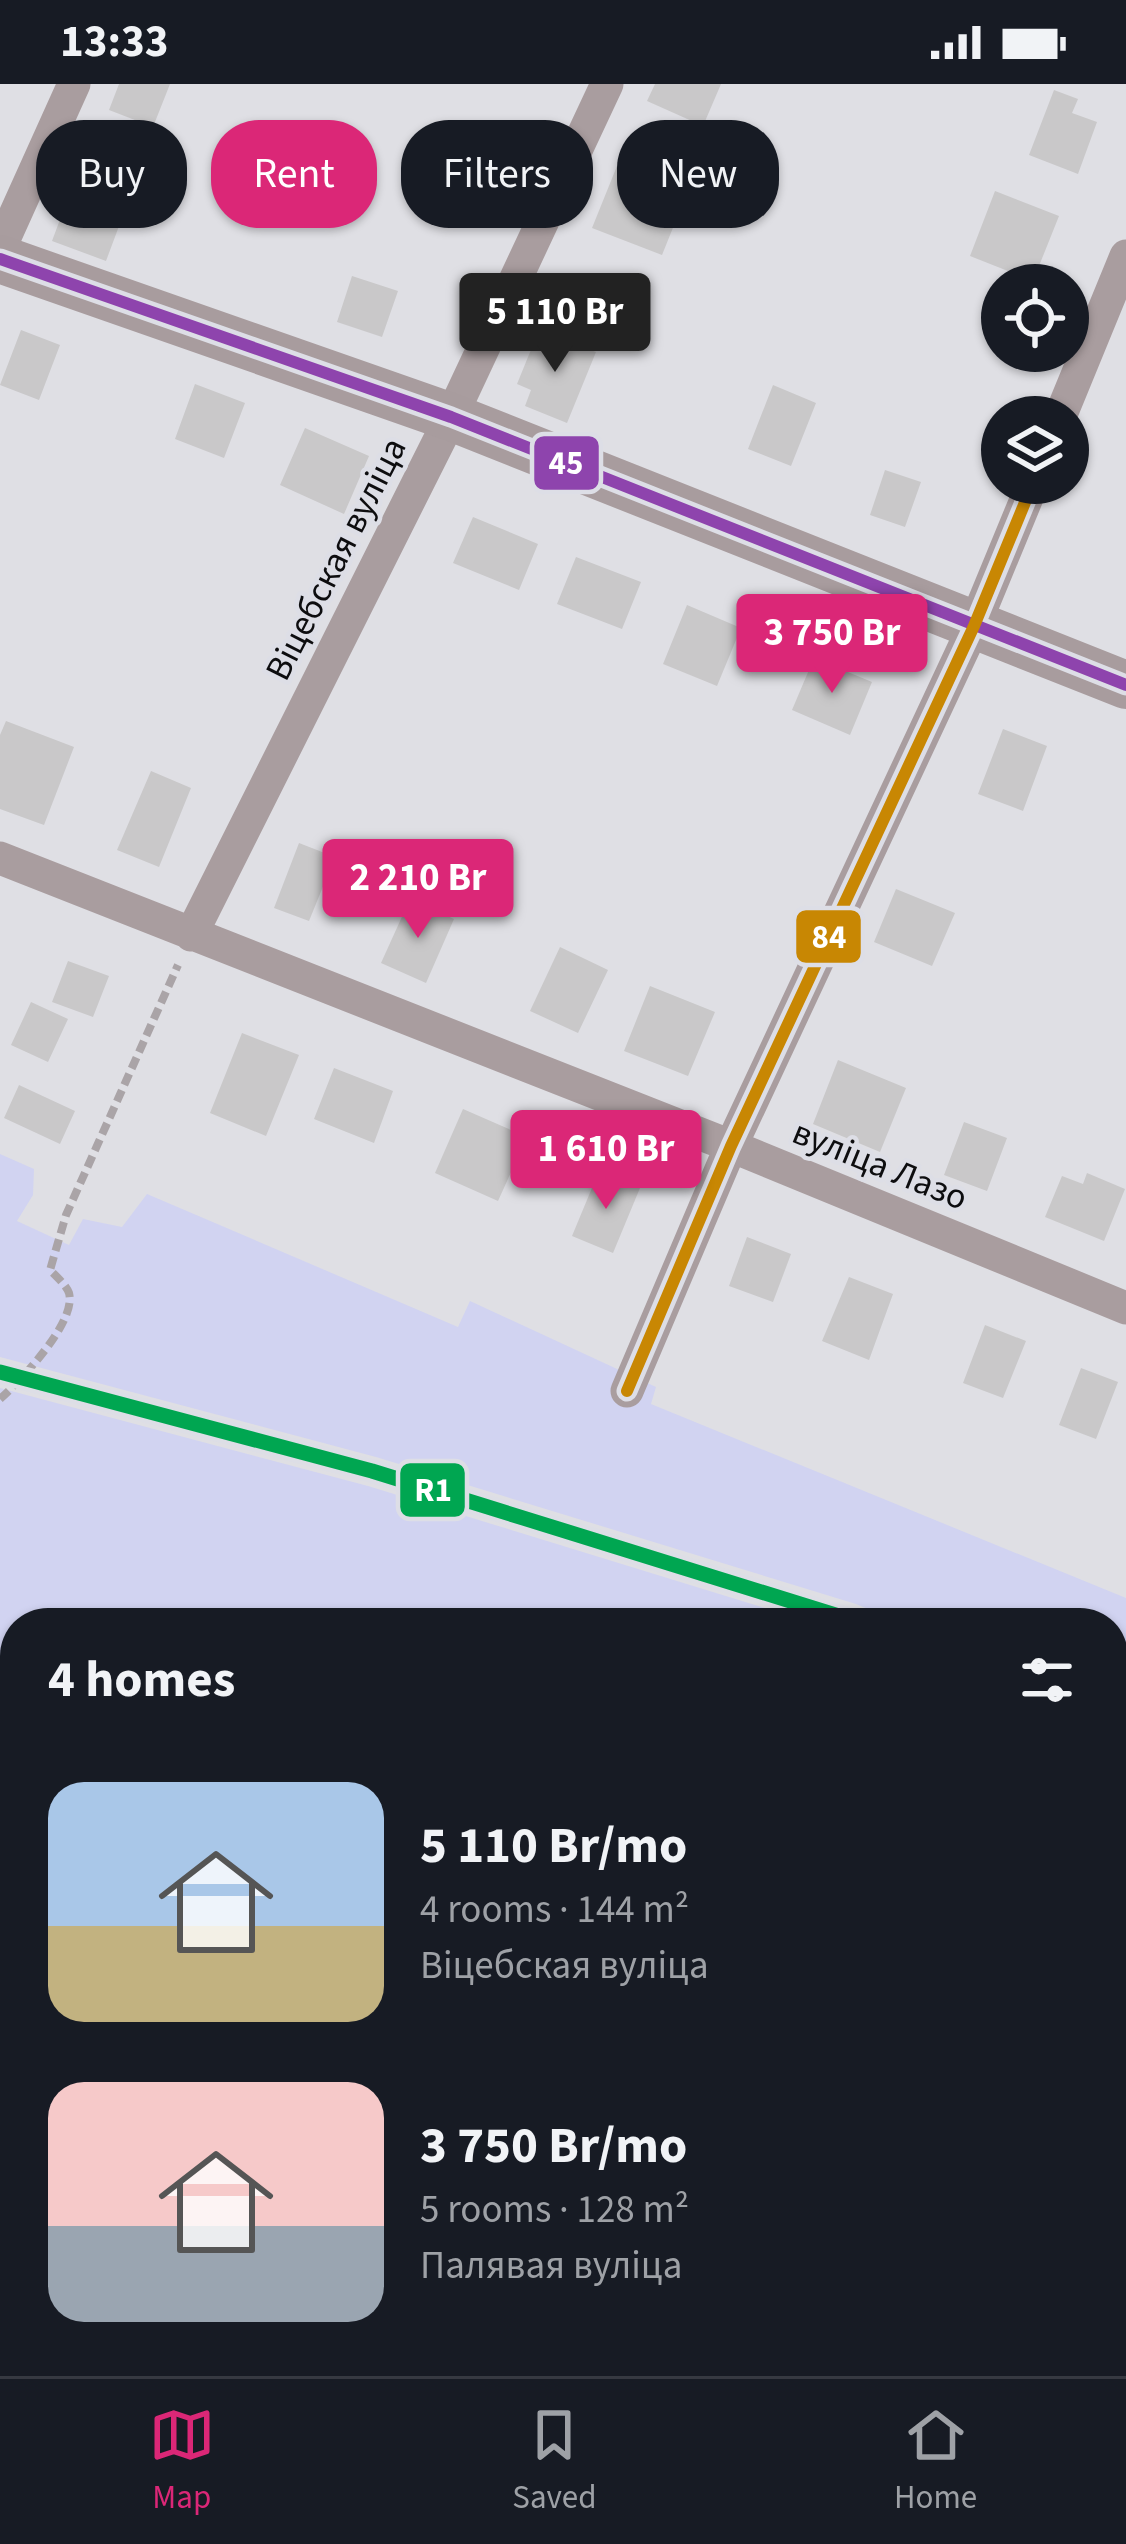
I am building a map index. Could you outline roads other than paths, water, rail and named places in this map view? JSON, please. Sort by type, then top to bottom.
[{"type":"street","points":[[0,248],[74,84]]},
{"type":"street","name":"Віцебская вуліца","points":[[191,935],[451,417],[607,84]]},
{"type":"street","points":[[1069,396],[1126,256]]},
{"type":"street","points":[[0,259],[451,417],[1126,685]]},
{"type":"street","points":[[627,1391],[731,1146],[974,626],[1024,504]]},
{"type":"street","name":"вуліца Лазо","points":[[0,858],[731,1146],[1126,1308]]}]
